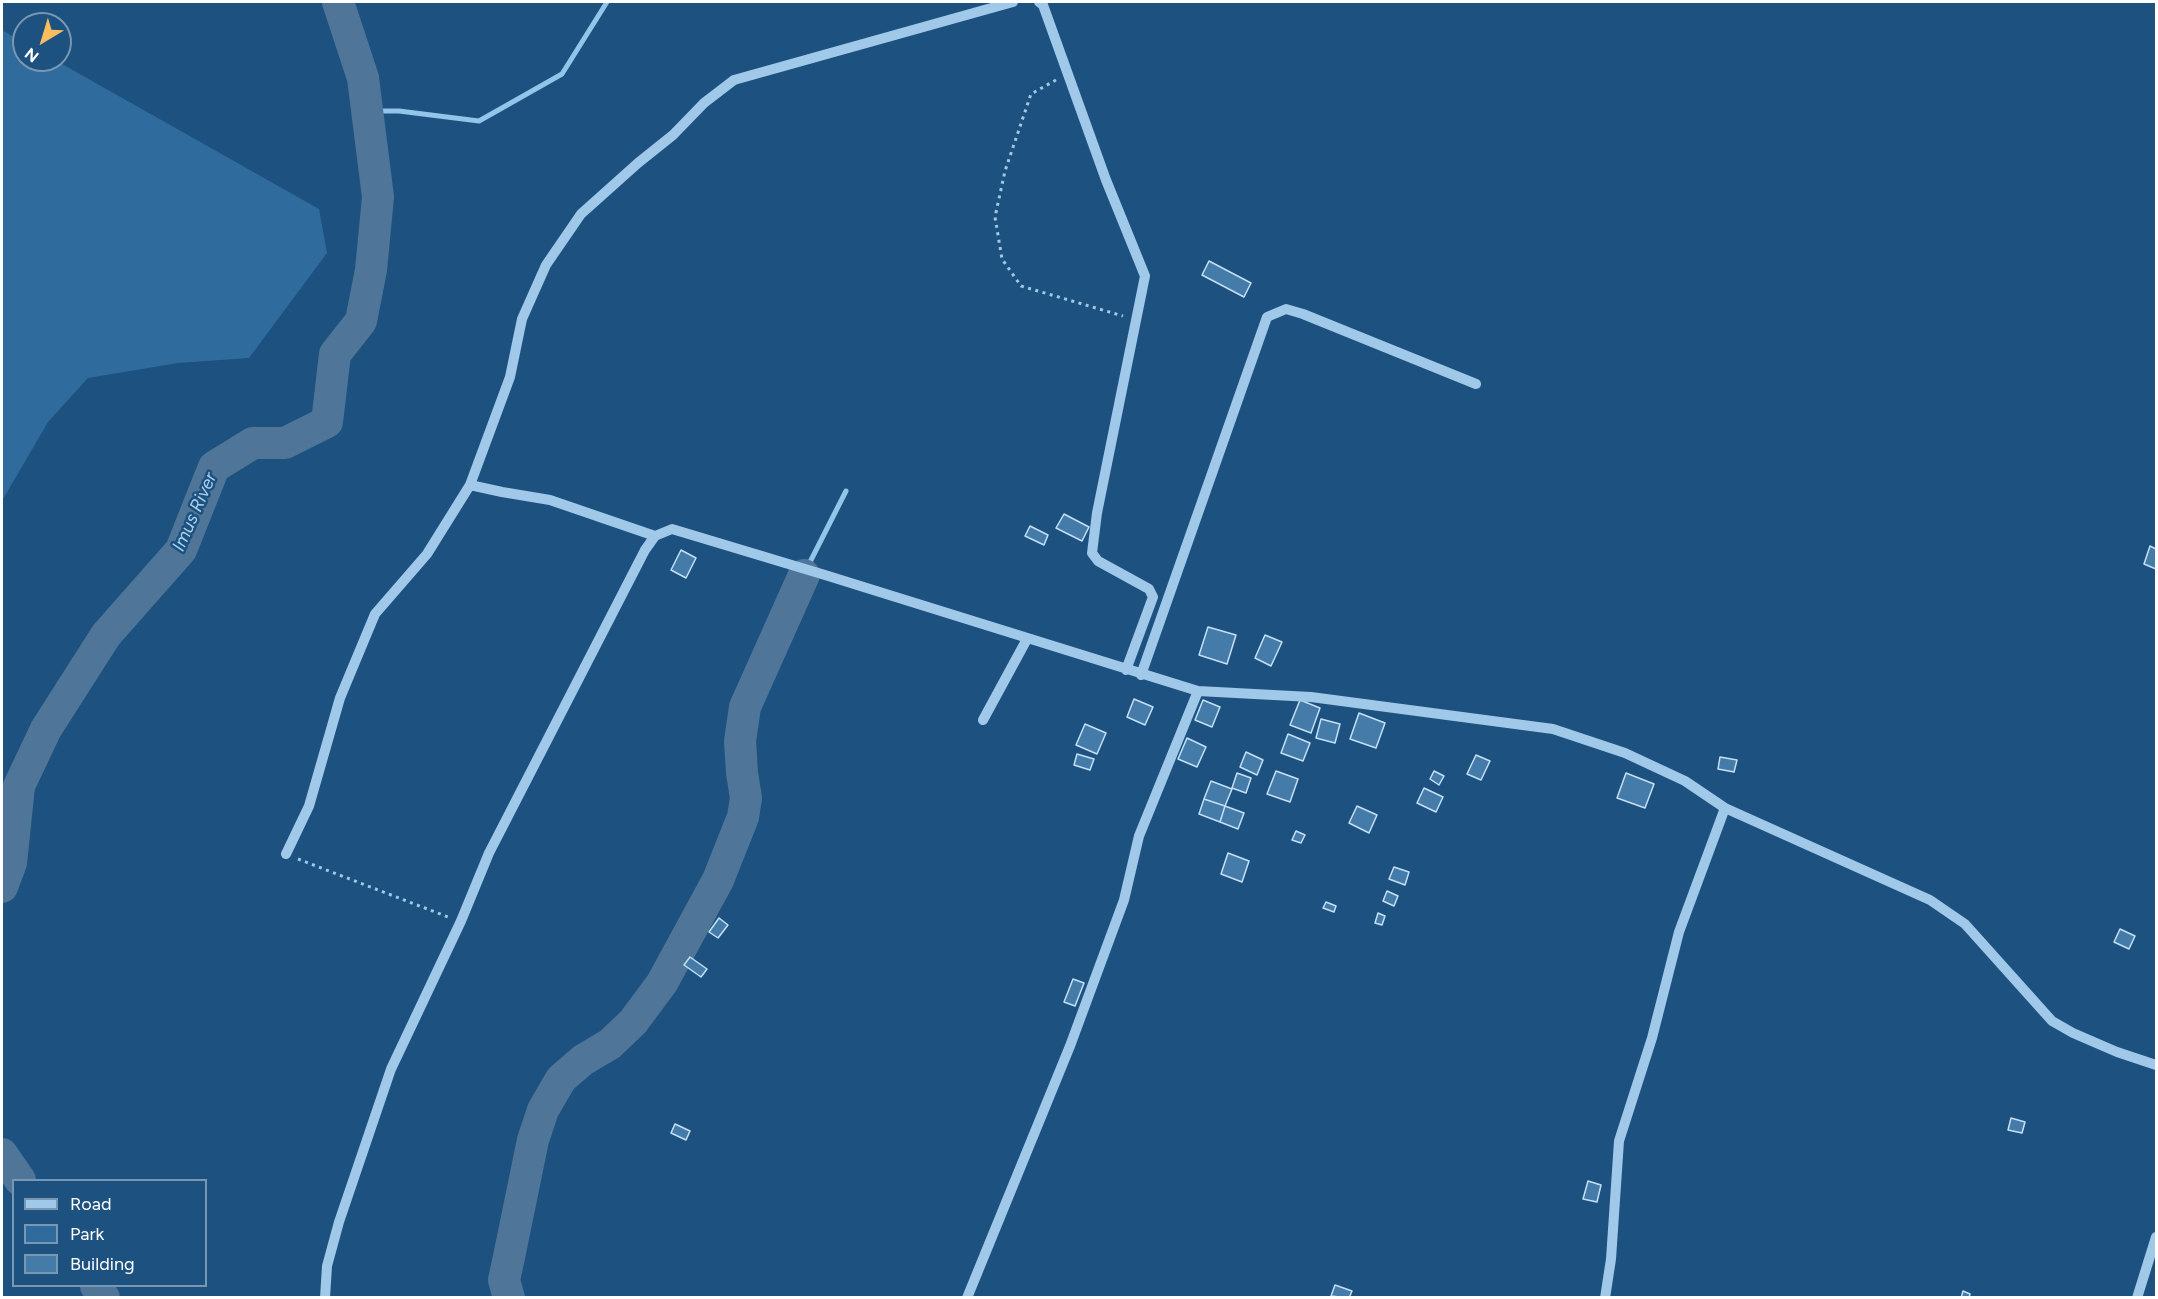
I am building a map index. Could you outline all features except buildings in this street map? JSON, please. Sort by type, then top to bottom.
[{"type":"street","points":[[286,855],[309,806],[340,698],[375,614],[427,554],[470,485],[510,377],[522,319],[546,265],[581,214],[638,163],[674,135],[704,103],[734,80],[1012,2]]},
{"type":"street","points":[[1039,2],[1043,5],[1106,180],[1145,276],[1097,513],[1092,553],[1098,561],[1149,589],[1154,597],[1126,670]]},
{"type":"street","points":[[1141,675],[1267,317],[1286,309],[1476,384]]},
{"type":"street","points":[[470,485],[550,500],[655,536]]},
{"type":"street","points":[[325,1298],[327,1266],[339,1222],[391,1069],[461,921],[489,853],[645,550],[655,536],[672,529],[1198,691],[1311,697],[1553,729],[1624,753],[1685,781],[1725,808],[1930,900],[1965,924],[2052,1021],[2117,1052],[2157,1065]]},
{"type":"street","points":[[984,720],[1028,639]]},
{"type":"street","points":[[967,1298],[1070,1046],[1124,900],[1139,836],[1198,691]]},
{"type":"street","points":[[1605,1298],[1611,1258],[1619,1141],[1652,1038],[1678,932],[1725,808]]},
{"type":"street","points":[[2137,1298],[2157,1237]]},
{"type":"path","points":[[1068,74],[1032,94],[1028,105],[1005,171],[995,218],[1002,259],[1021,286],[1136,320]]},
{"type":"path","points":[[286,855],[461,921]]},
{"type":"green space","points":[[2,30],[12,36],[12,72],[72,72],[72,70],[319,209],[327,253],[249,358],[178,363],[88,378],[48,422],[2,501]]},
{"type":"waterway","name":"Imus River","points":[[2,887],[11,863],[19,786],[46,729],[106,635],[181,550],[214,467],[253,443],[285,443],[327,422],[335,354],[361,321],[371,270],[378,197],[363,78],[338,2]]},
{"type":"waterway","points":[[367,111],[399,111],[479,121],[562,74],[607,2]]},
{"type":"waterway","points":[[808,566],[846,491]]},
{"type":"waterway","points":[[509,1298],[504,1280],[533,1140],[543,1110],[561,1079],[583,1060],[610,1044],[633,1022],[662,983],[718,880],[743,817],[746,798],[740,741],[745,707],[804,575]]},
{"type":"waterway","name":"Imus River","points":[[2,1154],[19,1179]]},
{"type":"waterway","name":"Imus River","points":[[97,1287],[104,1298]]}]
